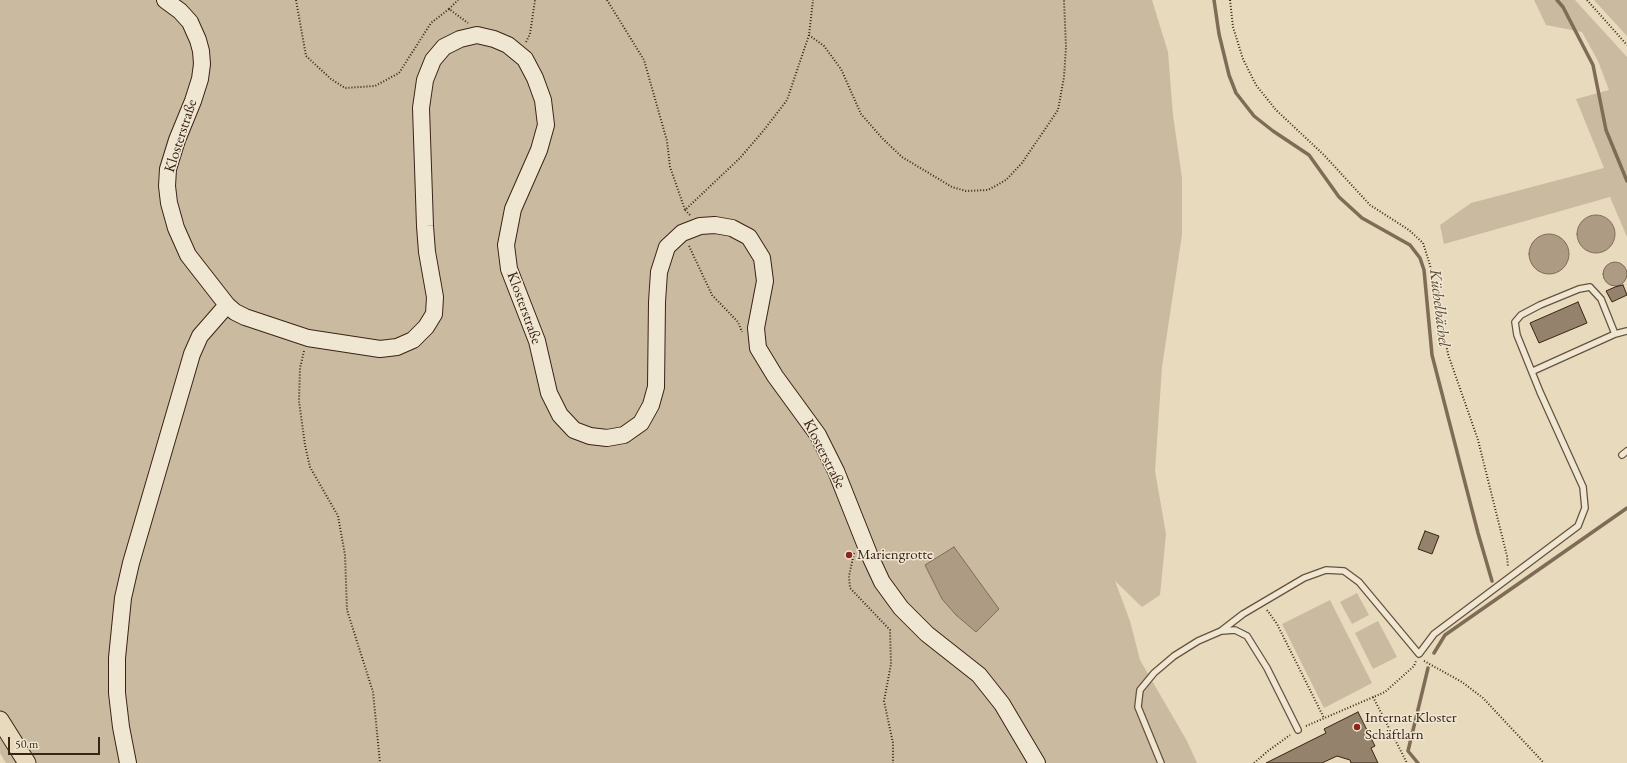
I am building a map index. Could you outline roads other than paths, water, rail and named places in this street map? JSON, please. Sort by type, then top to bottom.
[{"type":"main road","name":"Klosterstraße","points":[[165,0],[180,11],[190,22],[198,40],[202,64],[200,79],[193,101],[177,140],[168,169],[167,186],[169,203],[176,228],[188,255],[227,305],[235,312],[245,317],[308,338],[380,349],[397,347],[413,340],[426,327],[434,314],[435,297],[427,252],[425,226],[421,108],[425,80],[433,60],[444,47],[460,39],[477,35],[494,39],[508,46],[524,59],[535,78],[543,100],[546,125],[539,150],[513,209],[506,245],[509,269],[537,341],[549,393],[560,415],[574,430],[590,436],[607,438],[624,435],[641,423],[651,405],[656,387],[657,302],[659,272],[667,247],[682,233],[700,226],[715,224],[732,228],[749,237],[762,258],[765,281],[756,328],[758,348],[775,376],[818,435],[836,471],[868,554],[882,582],[900,608],[927,634],[979,675],[1002,704],[1037,763]]},
{"type":"main road","points":[[128,763],[121,727],[117,693],[117,658],[123,598],[131,563],[192,354],[200,336],[227,305]]},
{"type":"main road","points":[[0,720],[27,763]]},
{"type":"lane","points":[[1161,763],[1138,707],[1140,690],[1154,673],[1174,656],[1198,641],[1221,631],[1243,614],[1304,578],[1326,570],[1344,571],[1359,582],[1418,657],[1434,634],[1578,526],[1585,508],[1583,487],[1540,392],[1533,371],[1517,335],[1515,322],[1521,315],[1540,305],[1579,289],[1590,287],[1601,299],[1615,334]]},
{"type":"lane","points":[[1533,371],[1615,334],[1627,331]]},
{"type":"lane","points":[[1622,455],[1627,451]]},
{"type":"lane","points":[[1221,631],[1235,630],[1247,636],[1267,668],[1298,730]]},
{"type":"waterway","name":"Küchelbächel","points":[[1214,0],[1219,34],[1229,75],[1236,93],[1254,116],[1273,131],[1309,155],[1339,197],[1362,218],[1410,245],[1420,258],[1424,270],[1432,355],[1478,533],[1492,581]]},
{"type":"waterway","points":[[1557,0],[1563,7],[1593,65],[1606,130],[1627,181]]},
{"type":"waterway","points":[[1434,653],[1445,635],[1627,508]]},
{"type":"waterway","name":"Küchelbächel","points":[[1418,763],[1408,751],[1428,668]]},
{"type":"place","name":"Mariengrotte","points":[[849,555]]},
{"type":"place","name":"Internat Kloster Schäftlarn","points":[[1357,727]]}]
